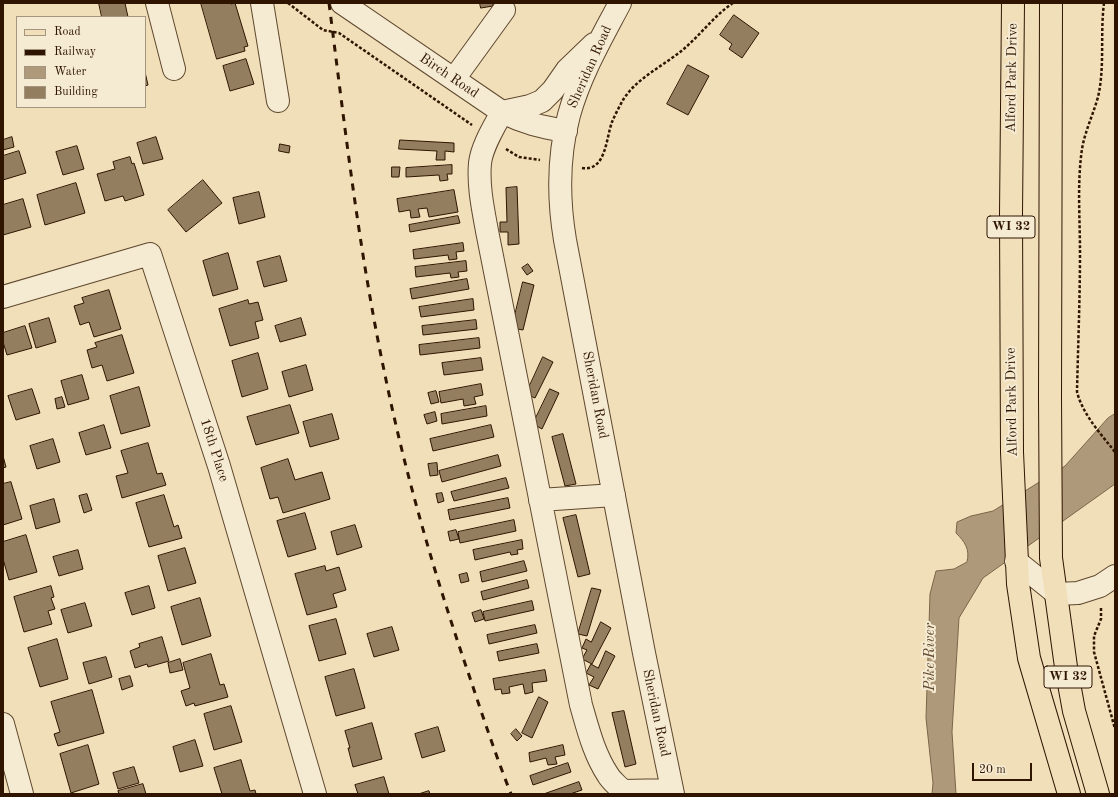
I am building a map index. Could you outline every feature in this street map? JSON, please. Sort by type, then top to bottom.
[{"type":"main road","name":"Alford Park Drive","points":[[1013,3],[1011,207],[1012,452],[1016,561],[1029,658],[1069,794]]},
{"type":"main road","name":"WI 32","points":[[1051,3],[1051,558],[1066,667],[1074,711],[1098,794]]},
{"type":"street","points":[[157,3],[174,69]]},
{"type":"street","points":[[262,3],[278,101]]},
{"type":"street","name":"Birch Road","points":[[342,3],[502,112],[532,125],[566,131]]},
{"type":"street","name":"Sheridan Road","points":[[620,3],[602,37],[577,92],[569,115],[560,173],[560,195],[562,218],[644,653],[672,792]]},
{"type":"street","points":[[454,79],[504,10]]},
{"type":"street","points":[[602,37],[567,70],[553,90],[542,101],[530,106],[502,112],[486,145],[480,162],[480,189],[540,500],[581,705],[589,734],[599,760],[609,777],[623,792],[672,792]]},
{"type":"street","name":"18th Place","points":[[3,297],[150,254],[219,466],[315,794]]},
{"type":"street","points":[[540,500],[614,495]]},
{"type":"street","points":[[1016,561],[1057,594],[1078,592],[1108,581]]},
{"type":"street","points":[[3,724],[22,794]]},
{"type":"path","points":[[1104,3],[1098,97],[1086,127],[1082,149],[1080,182],[1080,304],[1077,392],[1079,400],[1086,412],[1115,452]]},
{"type":"path","points":[[1108,581],[1102,619],[1094,636],[1094,652],[1115,729]]},
{"type":"water","name":"Pike River","points":[[1115,414],[1115,484],[983,578],[959,618],[952,732],[956,794],[932,794],[933,783],[926,718],[930,594],[936,571],[954,569],[967,562],[968,553],[966,546],[956,533],[957,522],[971,516],[993,511],[1065,466],[1108,418]]},
{"type":"building","points":[[99,3],[125,3],[128,16],[102,16]]},
{"type":"building","points":[[201,3],[235,3],[248,46],[244,47],[245,51],[217,59]]},
{"type":"building","points":[[480,3],[493,3],[493,6],[481,8]]},
{"type":"building","points":[[734,15],[759,33],[742,58],[729,49],[732,44],[720,35]]},
{"type":"building","points":[[246,59],[254,84],[230,91],[223,66]]},
{"type":"building","points":[[688,65],[709,76],[688,115],[667,104]]},
{"type":"building","points":[[12,137],[14,147],[3,150],[3,140]]},
{"type":"building","points":[[156,137],[163,159],[143,164],[137,143]]},
{"type":"building","points":[[400,140],[454,143],[454,152],[445,151],[445,160],[436,160],[437,151],[399,149]]},
{"type":"building","points":[[280,144],[290,146],[289,153],[279,151]]},
{"type":"building","points":[[77,146],[84,169],[63,175],[56,152]]},
{"type":"building","points":[[19,151],[26,173],[3,180],[3,156]]},
{"type":"building","points":[[130,157],[132,164],[134,163],[144,195],[125,201],[123,196],[105,201],[97,174],[115,169],[113,162]]},
{"type":"building","points":[[452,165],[452,174],[447,174],[448,180],[440,181],[439,175],[406,177],[406,168]]},
{"type":"building","points":[[392,167],[400,167],[399,177],[392,177]]},
{"type":"building","points":[[203,180],[222,203],[186,232],[168,210]]},
{"type":"building","points":[[76,183],[85,213],[45,225],[37,195]]},
{"type":"building","points":[[517,187],[519,244],[508,245],[508,232],[500,232],[500,222],[507,222],[506,188]]},
{"type":"building","points":[[454,190],[458,212],[429,217],[427,208],[418,209],[420,217],[411,218],[410,210],[399,212],[397,199]]},
{"type":"building","points":[[259,192],[265,217],[239,224],[233,198]]},
{"type":"building","points":[[23,199],[31,227],[3,235],[3,205]]},
{"type":"building","points":[[458,216],[460,223],[410,232],[409,225]]},
{"type":"building","points":[[463,243],[464,251],[456,252],[457,259],[449,260],[448,255],[414,259],[413,250]]},
{"type":"building","points":[[228,253],[238,289],[213,296],[203,261]]},
{"type":"building","points":[[280,256],[287,281],[264,287],[257,262]]},
{"type":"building","points":[[466,261],[467,271],[458,272],[459,277],[451,278],[450,273],[416,277],[415,267]]},
{"type":"building","points":[[528,264],[533,271],[527,275],[522,268]]},
{"type":"building","points":[[467,279],[469,289],[412,299],[410,289]]},
{"type":"building","points":[[523,282],[534,285],[523,330],[512,328]]},
{"type":"building","points":[[109,290],[121,329],[94,337],[89,322],[80,325],[74,306],[84,303],[82,298]]},
{"type":"building","points":[[473,299],[474,310],[421,317],[419,307]]},
{"type":"building","points":[[248,300],[249,304],[258,302],[263,320],[255,322],[259,338],[230,346],[219,309]]},
{"type":"building","points":[[49,318],[56,342],[36,348],[29,324]]},
{"type":"building","points":[[301,318],[306,335],[280,342],[275,326]]},
{"type":"building","points":[[476,320],[477,329],[423,335],[422,326]]},
{"type":"building","points":[[25,326],[32,348],[7,355],[3,342],[3,333]]},
{"type":"building","points":[[122,335],[134,373],[107,381],[102,365],[92,368],[87,350],[97,347],[95,343]]},
{"type":"building","points":[[479,338],[480,348],[420,355],[419,345]]},
{"type":"building","points":[[258,353],[268,389],[242,397],[232,361]]},
{"type":"building","points":[[543,357],[553,362],[535,398],[526,394]]},
{"type":"building","points":[[481,358],[483,370],[444,375],[442,363]]},
{"type":"building","points":[[306,365],[313,390],[289,397],[282,372]]},
{"type":"building","points":[[82,375],[89,399],[68,405],[61,381]]},
{"type":"building","points":[[481,384],[483,395],[474,397],[476,404],[464,406],[463,399],[441,403],[439,392]]},
{"type":"building","points":[[139,387],[150,426],[121,434],[110,396]]},
{"type":"building","points":[[32,389],[40,413],[16,420],[8,396]]},
{"type":"building","points":[[550,389],[559,393],[542,429],[533,424]]},
{"type":"building","points":[[436,391],[439,402],[431,404],[428,393]]},
{"type":"building","points":[[62,397],[65,407],[57,409],[55,399]]},
{"type":"building","points":[[290,405],[299,433],[256,445],[247,417]]},
{"type":"building","points":[[486,406],[487,416],[442,424],[441,414]]},
{"type":"building","points":[[435,412],[437,421],[427,424],[424,415]]},
{"type":"building","points":[[332,414],[339,439],[310,447],[303,422]]},
{"type":"building","points":[[104,425],[111,448],[86,455],[79,433]]},
{"type":"building","points":[[491,425],[494,437],[433,451],[430,439]]},
{"type":"building","points":[[563,434],[576,484],[565,486],[552,437]]},
{"type":"building","points":[[53,439],[60,462],[37,469],[30,446]]},
{"type":"building","points":[[148,443],[157,474],[162,473],[166,485],[122,498],[116,476],[128,473],[121,451]]},
{"type":"building","points":[[498,455],[501,466],[442,482],[439,471]]},
{"type":"building","points":[[3,456],[6,467],[3,468]]},
{"type":"building","points":[[288,459],[295,480],[322,472],[330,499],[283,513],[278,497],[270,499],[261,468]]},
{"type":"building","points":[[437,463],[438,475],[430,476],[428,464]]},
{"type":"building","points":[[506,478],[509,488],[454,501],[451,492]]},
{"type":"building","points":[[11,482],[22,519],[3,525],[3,484]]},
{"type":"building","points":[[442,493],[444,501],[438,503],[436,494]]},
{"type":"building","points":[[87,494],[92,510],[84,513],[79,496]]},
{"type":"building","points":[[164,495],[174,527],[178,525],[182,538],[149,547],[136,503]]},
{"type":"building","points":[[508,498],[510,508],[450,520],[448,510]]},
{"type":"building","points":[[54,499],[60,522],[36,529],[30,506]]},
{"type":"building","points":[[305,513],[316,549],[288,557],[277,521]]},
{"type":"building","points":[[576,515],[590,574],[578,577],[563,518]]},
{"type":"building","points":[[514,520],[516,531],[460,543],[458,532]]},
{"type":"building","points":[[355,525],[362,547],[337,555],[331,532]]},
{"type":"building","points":[[456,530],[459,539],[450,541],[448,532]]},
{"type":"building","points":[[26,535],[37,572],[9,580],[3,559],[3,542]]},
{"type":"building","points":[[522,540],[523,549],[517,550],[518,554],[511,555],[510,552],[475,560],[473,550]]},
{"type":"building","points":[[185,548],[196,583],[168,591],[158,556]]},
{"type":"building","points":[[78,550],[83,569],[59,576],[53,557]]},
{"type":"building","points":[[524,561],[527,571],[482,582],[480,572]]},
{"type":"building","points":[[325,566],[326,571],[339,567],[346,590],[333,594],[337,607],[307,615],[295,574]]},
{"type":"building","points":[[467,573],[469,581],[461,583],[459,575]]},
{"type":"building","points":[[527,580],[529,588],[483,600],[481,592]]},
{"type":"building","points":[[51,586],[54,597],[51,598],[55,609],[48,611],[52,624],[24,632],[14,597]]},
{"type":"building","points":[[149,586],[155,608],[132,615],[125,593]]},
{"type":"building","points":[[592,588],[601,590],[587,636],[578,634]]},
{"type":"building","points":[[200,598],[211,636],[182,645],[171,607]]},
{"type":"building","points":[[532,601],[534,610],[485,621],[483,612]]},
{"type":"building","points":[[85,603],[92,626],[68,633],[61,610]]},
{"type":"building","points":[[481,610],[484,619],[475,622],[472,613]]},
{"type":"building","points":[[336,619],[346,654],[319,661],[309,626]]},
{"type":"building","points":[[601,622],[611,628],[592,664],[582,659],[587,650],[582,648],[586,639],[591,642]]},
{"type":"building","points":[[535,625],[537,633],[489,644],[487,635]]},
{"type":"building","points":[[392,627],[399,650],[374,657],[367,634]]},
{"type":"building","points":[[162,637],[169,661],[148,667],[147,664],[135,668],[130,651],[140,647],[139,644]]},
{"type":"building","points":[[57,639],[68,679],[40,687],[28,648]]},
{"type":"building","points":[[537,644],[539,653],[499,661],[497,652]]},
{"type":"building","points":[[606,651],[615,656],[598,689],[589,685],[594,677],[586,673],[591,664],[598,668]]},
{"type":"building","points":[[211,654],[220,685],[224,684],[228,697],[195,706],[194,703],[186,706],[181,691],[190,688],[183,663]]},
{"type":"building","points":[[106,657],[112,677],[89,684],[83,663]]},
{"type":"building","points":[[180,659],[183,670],[170,673],[168,663]]},
{"type":"building","points":[[354,669],[365,708],[336,716],[325,677]]},
{"type":"building","points":[[545,670],[547,681],[532,683],[533,692],[525,694],[523,684],[509,687],[510,693],[502,694],[501,689],[495,690],[493,679]]},
{"type":"building","points":[[130,676],[133,686],[122,690],[119,679]]},
{"type":"building","points":[[92,690],[104,733],[58,746],[54,734],[60,732],[51,702]]},
{"type":"building","points":[[539,697],[548,702],[532,738],[522,733]]},
{"type":"building","points":[[231,706],[242,742],[214,750],[204,714]]},
{"type":"building","points":[[624,711],[636,764],[625,767],[612,713]]},
{"type":"building","points":[[372,723],[382,759],[353,767],[345,731]]},
{"type":"building","points":[[438,727],[445,751],[422,758],[415,734]]},
{"type":"building","points":[[516,729],[522,736],[517,741],[511,734]]},
{"type":"building","points":[[195,740],[203,766],[180,772],[173,747]]},
{"type":"building","points":[[88,745],[99,784],[71,793],[60,754]]},
{"type":"building","points":[[563,745],[565,755],[555,757],[557,764],[548,765],[546,758],[530,762],[529,753]]},
{"type":"building","points":[[241,760],[250,791],[255,790],[256,794],[222,794],[214,768]]},
{"type":"building","points":[[568,763],[571,772],[533,785],[530,776]]},
{"type":"building","points":[[134,767],[139,783],[118,789],[113,773]]},
{"type":"building","points":[[384,777],[389,794],[358,794],[355,785]]},
{"type":"building","points":[[579,782],[582,790],[570,794],[544,794]]},
{"type":"building","points":[[143,784],[146,794],[119,794],[118,791]]},
{"type":"building","points":[[429,791],[430,794],[419,794]]},
{"type":"railway","points":[[329,3],[360,236],[376,329],[393,414],[412,490],[445,603],[511,794]]}]
